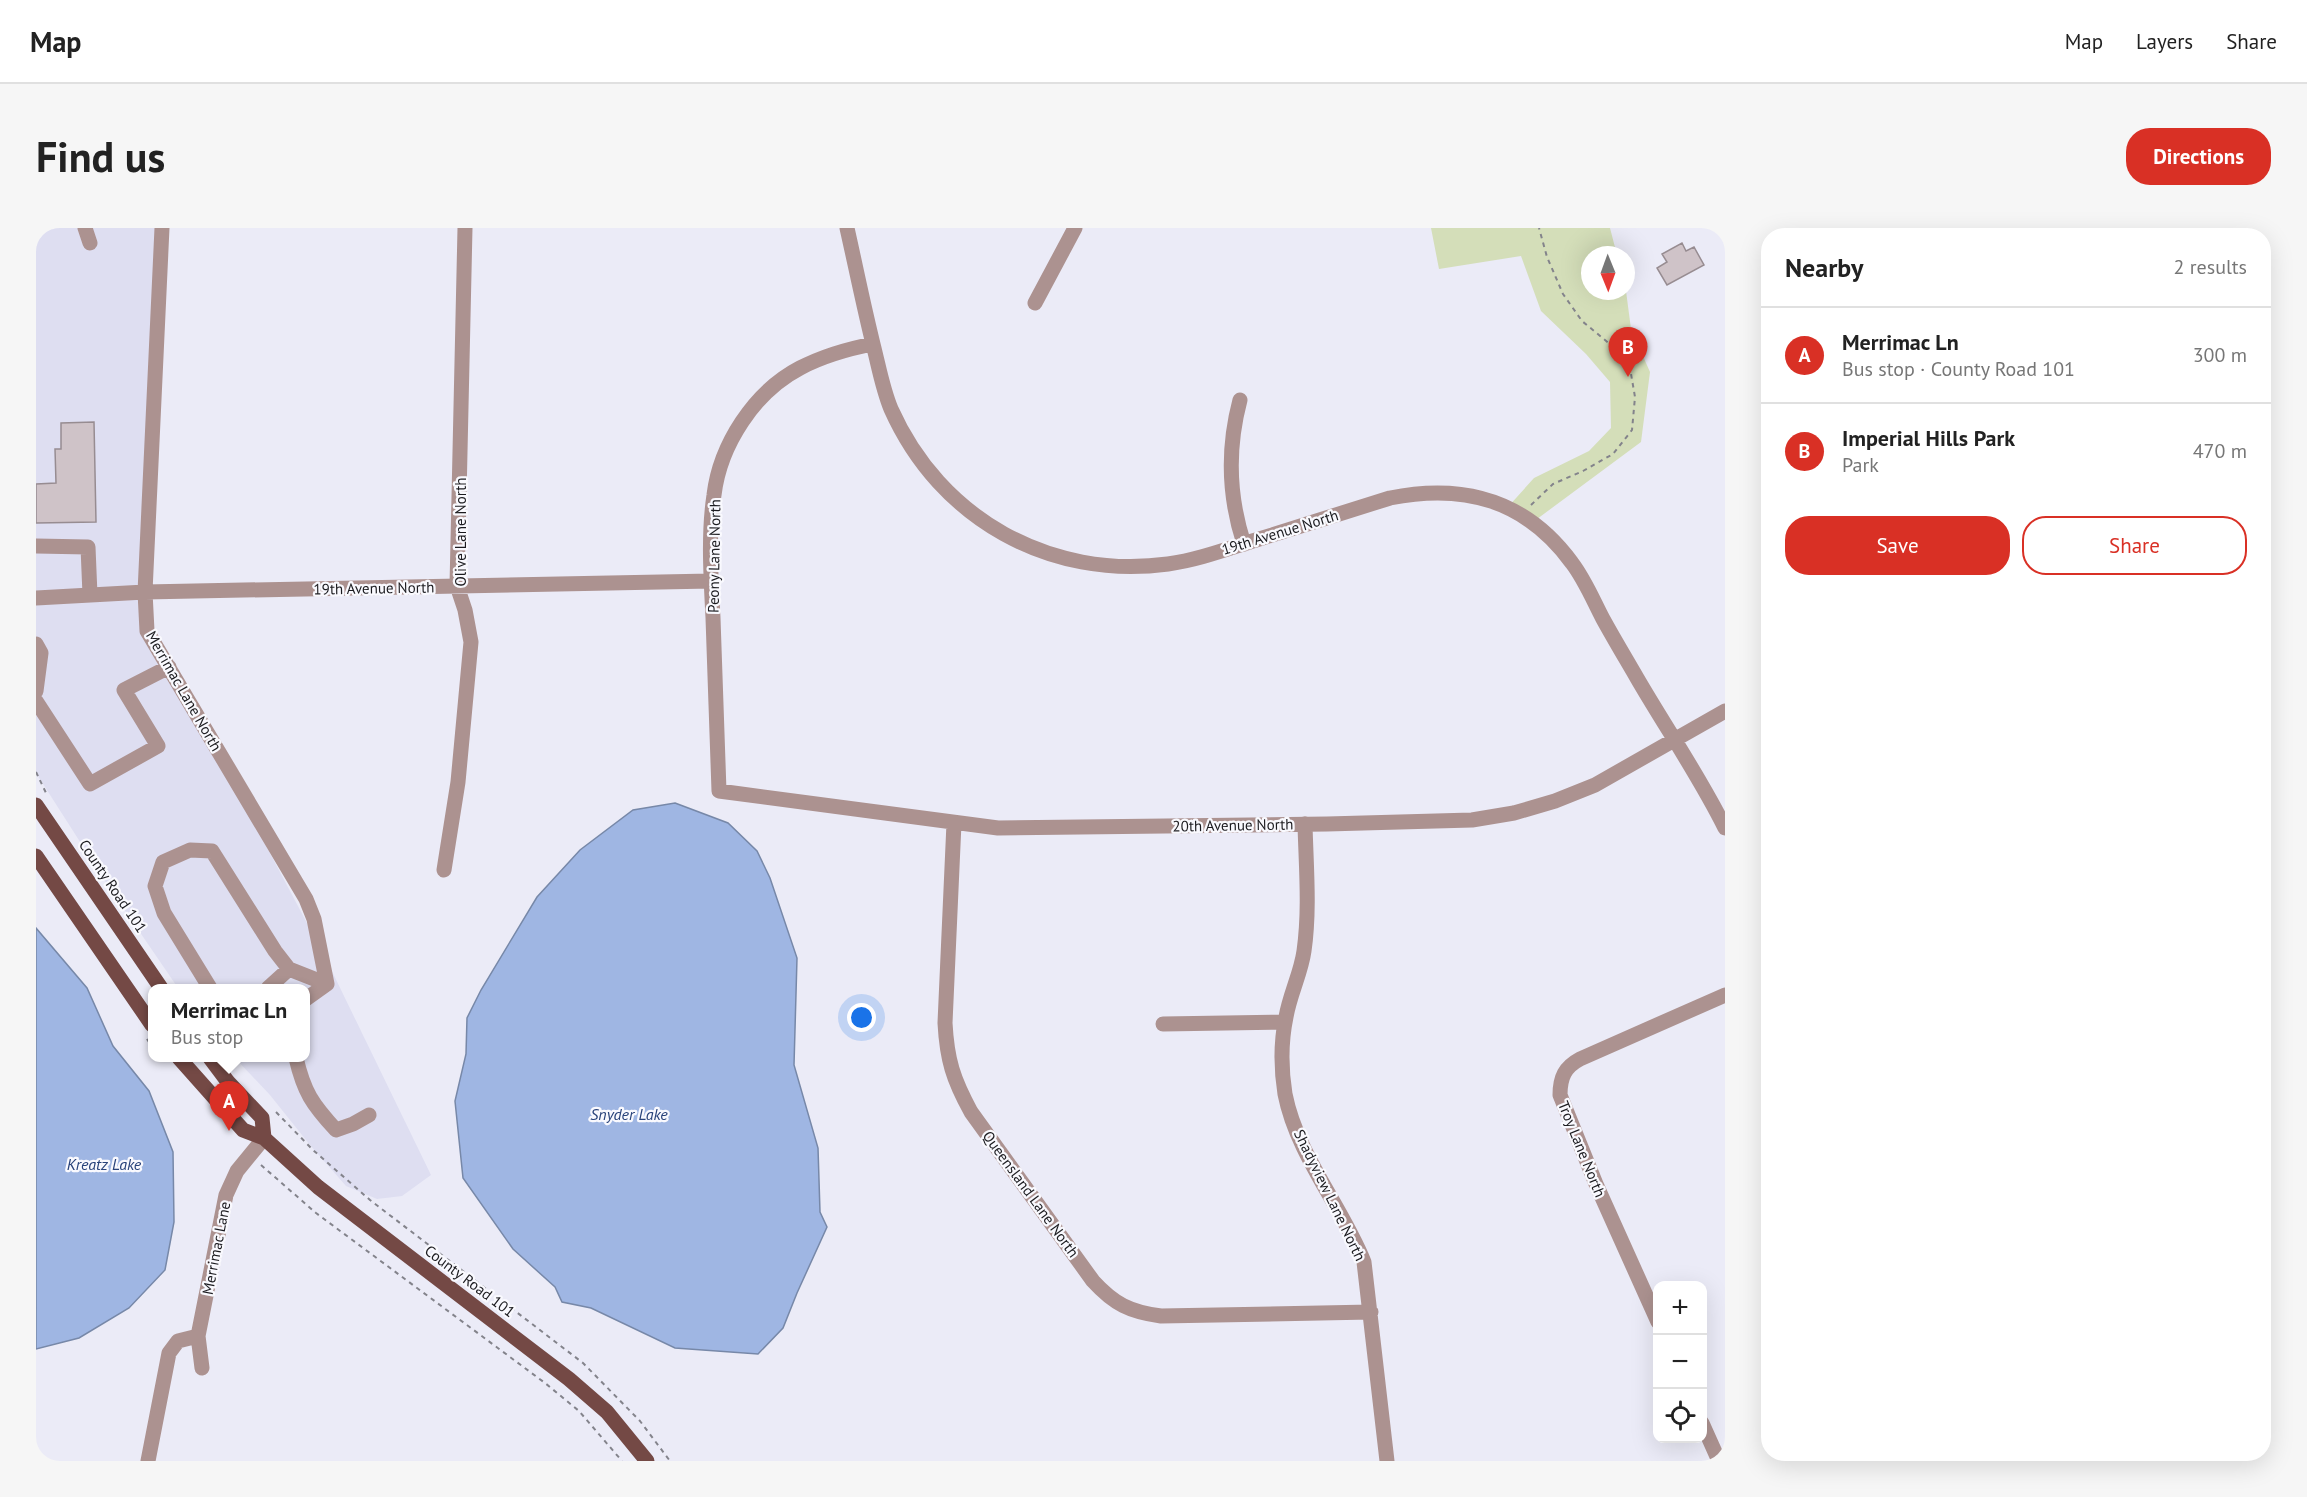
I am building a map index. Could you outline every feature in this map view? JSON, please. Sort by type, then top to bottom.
[{"type":"main road","name":"County Road 101","points":[[36,805],[158,984]]},
{"type":"main road","points":[[36,856],[148,1018]]},
{"type":"main road","name":"County Road 101","points":[[183,1062],[243,1130],[264,1138],[335,1201],[569,1379],[607,1412],[646,1461]]},
{"type":"main road","points":[[213,1062],[228,1082],[262,1118],[264,1138]]},
{"type":"street","points":[[85,228],[90,243]]},
{"type":"street","name":"Merrimac Lane North","points":[[162,228],[145,592],[147,631],[306,899],[314,919],[327,984]]},
{"type":"street","name":"Olive Lane North","points":[[444,870],[458,782],[471,642],[465,610],[457,586],[465,228]]},
{"type":"street","points":[[847,228],[873,344]]},
{"type":"street","points":[[1035,303],[1075,228]]},
{"type":"street","name":"19th Avenue North","points":[[873,344],[891,408],[908,442],[930,473],[956,501],[986,524],[1020,543],[1056,557],[1112,567],[1169,564],[1244,544],[1390,498],[1420,492],[1449,492],[1479,497],[1533,522],[1556,542],[1574,565],[1602,618],[1725,828]]},
{"type":"street","name":"Peony Lane North","points":[[719,791],[711,581],[714,495],[721,464],[734,436],[751,410],[772,388],[798,369],[825,356],[873,344]]},
{"type":"street","points":[[1240,400],[1233,428],[1229,460],[1231,494],[1244,544]]},
{"type":"street","points":[[36,546],[88,547],[90,595]]},
{"type":"street","name":"19th Avenue North","points":[[36,598],[145,592],[711,581]]},
{"type":"street","points":[[36,644],[41,653],[36,691]]},
{"type":"street","points":[[36,701],[90,784],[158,746],[124,690],[169,667]]},
{"type":"street","name":"20th Avenue North","points":[[719,791],[998,828],[1430,823],[1472,820],[1514,813],[1555,801],[1594,785],[1725,711]]},
{"type":"street","name":"Queensland Lane North","points":[[954,823],[945,1023],[947,1054],[956,1084],[971,1112],[1093,1281],[1106,1295],[1140,1314],[1161,1316],[1371,1312]]},
{"type":"street","name":"Shadyview Lane North","points":[[1305,824],[1307,926],[1304,954],[1285,1022],[1282,1056],[1285,1094],[1296,1130],[1356,1242],[1364,1262],[1387,1461]]},
{"type":"street","points":[[208,984],[164,913],[155,886],[163,862],[190,850],[212,851],[275,951],[289,969],[327,984]]},
{"type":"street","points":[[272,984],[289,969]]},
{"type":"street","points":[[310,996],[327,984]]},
{"type":"street","name":"Troy Lane North","points":[[1653,1311],[1596,1184],[1560,1095],[1560,1083],[1570,1065],[1580,1059],[1725,995]]},
{"type":"street","points":[[1163,1024],[1285,1022]]},
{"type":"street","points":[[297,1062],[301,1080],[313,1106],[336,1130],[369,1115]]},
{"type":"street","name":"Merrimac Lane","points":[[202,1368],[198,1336],[226,1195],[237,1171],[264,1138]]},
{"type":"street","points":[[148,1461],[169,1353],[178,1341],[198,1336]]},
{"type":"street","points":[[1707,1434],[1719,1461]]},
{"type":"path","points":[[1520,515],[1553,484],[1613,454],[1632,430],[1635,397],[1630,368],[1611,345],[1582,321],[1563,294],[1547,257],[1539,228]]},
{"type":"path","points":[[272,1108],[313,1150],[370,1200],[583,1363],[640,1421],[670,1461]]},
{"type":"path","points":[[250,1155],[316,1213],[459,1317],[562,1397],[579,1411],[622,1461]]},
{"type":"shaded area","points":[[36,228],[163,228],[147,539],[153,632],[326,959],[431,1175],[402,1196],[377,1199],[346,1186],[270,1095],[239,1062],[310,1062],[310,984],[175,984],[107,884],[36,773]]},
{"type":"green space","points":[[1431,228],[1610,228],[1615,246],[1581,246],[1581,300],[1627,300],[1631,329],[1650,372],[1641,442],[1533,522],[1507,508],[1534,478],[1589,451],[1611,428],[1610,382],[1586,354],[1541,311],[1521,256],[1439,269]]},
{"type":"water","name":"Snyder Lake","points":[[675,803],[728,823],[757,851],[770,878],[797,958],[794,1065],[818,1148],[820,1212],[827,1227],[783,1328],[758,1354],[675,1348],[591,1308],[562,1302],[555,1287],[513,1249],[463,1178],[455,1101],[466,1054],[467,1018],[481,990],[537,897],[580,850],[633,810]]},
{"type":"water","name":"Kreatz Lake","points":[[36,928],[87,988],[113,1046],[149,1091],[173,1152],[174,1222],[165,1270],[129,1308],[79,1338],[36,1349]]},
{"type":"building","points":[[1682,243],[1686,251],[1694,247],[1704,265],[1667,285],[1657,268],[1667,262],[1662,254]]},
{"type":"building","points":[[94,422],[96,522],[36,523],[36,484],[56,483],[55,449],[61,449],[61,423]]},
{"type":"place","name":"Imperial Hills Park","points":[[1628,377]]},
{"type":"place","name":"Merrimac Ln","points":[[229,1131]]}]
